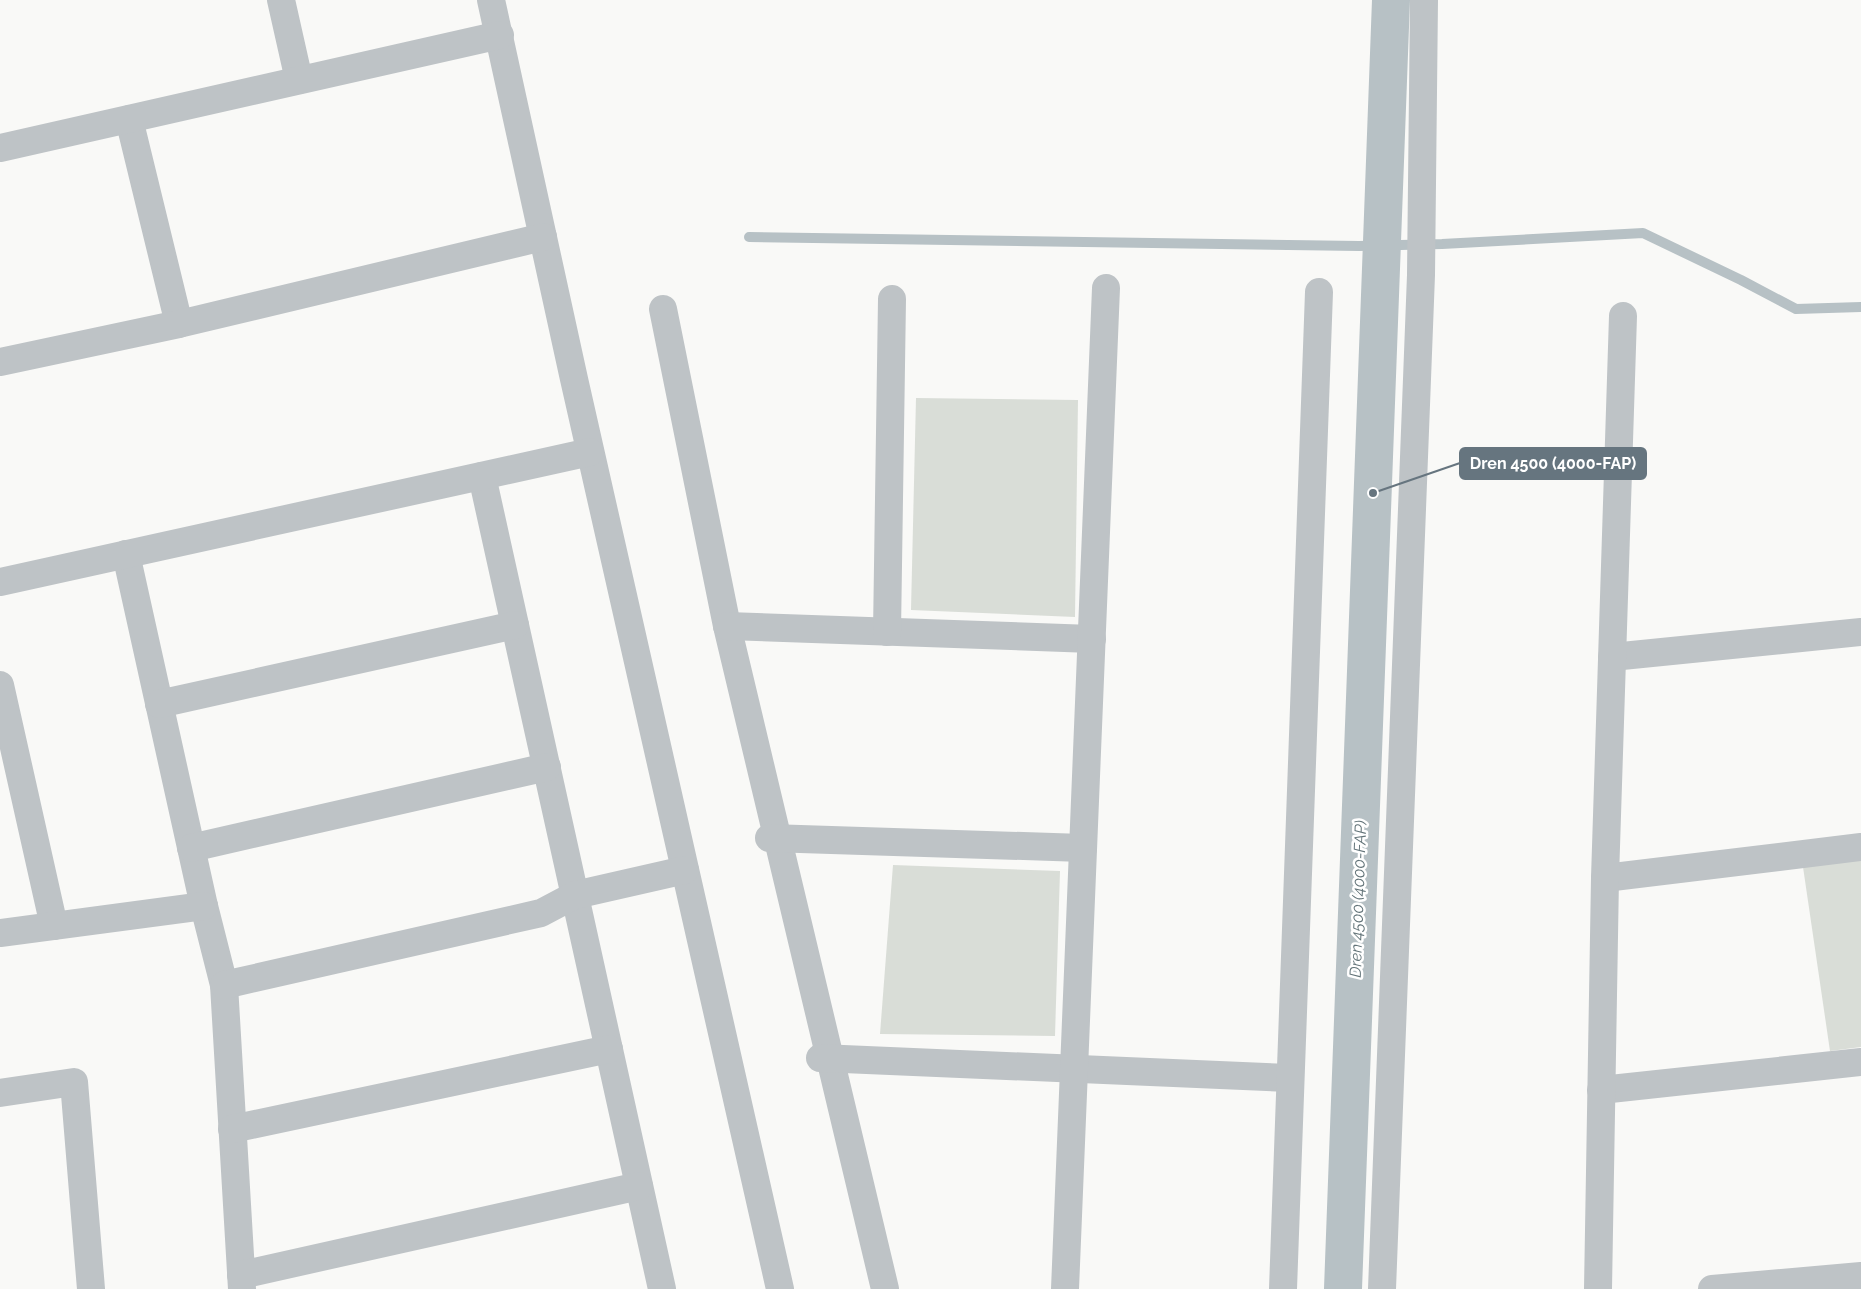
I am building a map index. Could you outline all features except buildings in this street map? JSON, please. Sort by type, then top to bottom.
[{"type":"street","points":[[281,0],[298,80]]},
{"type":"street","points":[[491,0],[590,452],[780,1289]]},
{"type":"street","points":[[1382,1289],[1422,236],[1424,0]]},
{"type":"street","points":[[0,148],[500,35]]},
{"type":"street","points":[[128,119],[179,324]]},
{"type":"street","points":[[0,362],[179,324],[543,237]]},
{"type":"street","points":[[1065,1289],[1106,288]]},
{"type":"street","points":[[1283,1289],[1319,292]]},
{"type":"street","points":[[887,632],[892,299]]},
{"type":"street","points":[[663,309],[726,626],[773,838],[825,1058],[885,1289]]},
{"type":"street","points":[[1598,1289],[1605,878],[1623,316]]},
{"type":"street","points":[[0,582],[590,452]]},
{"type":"street","points":[[482,476],[662,1289]]},
{"type":"street","points":[[126,554],[204,906],[224,985],[241,1282],[639,1186]]},
{"type":"street","points":[[159,704],[515,625]]},
{"type":"street","points":[[726,626],[1092,639]]},
{"type":"street","points":[[1612,657],[1861,632]]},
{"type":"street","points":[[0,685],[54,926]]},
{"type":"street","points":[[191,848],[546,767]]},
{"type":"street","points":[[773,838],[1083,848]]},
{"type":"street","points":[[1605,878],[1861,847]]},
{"type":"street","points":[[224,985],[541,913],[575,896],[685,870]]},
{"type":"street","points":[[0,933],[204,906]]},
{"type":"street","points":[[232,1129],[609,1049]]},
{"type":"street","points":[[825,1058],[1290,1078]]},
{"type":"street","points":[[1601,1090],[1861,1062]]},
{"type":"street","points":[[0,1093],[74,1082],[91,1289]]},
{"type":"street","points":[[1712,1289],[1861,1276]]},
{"type":"shaded area","points":[[916,398],[1078,400],[1075,617],[911,610]]},
{"type":"shaded area","points":[[1861,860],[1861,1047],[1830,1051],[1803,867]]},
{"type":"shaded area","points":[[893,865],[1060,871],[1055,1036],[880,1034]]},
{"type":"waterway","name":"Dren 4500 (4000-FAP)","points":[[1343,1289],[1391,0]]},
{"type":"waterway","points":[[749,237],[1359,246],[1442,244],[1643,233],[1741,280],[1796,309],[1861,307]]},
{"type":"place","name":"Dren 4500 (4000-FAP)","points":[[1373,493]]}]
